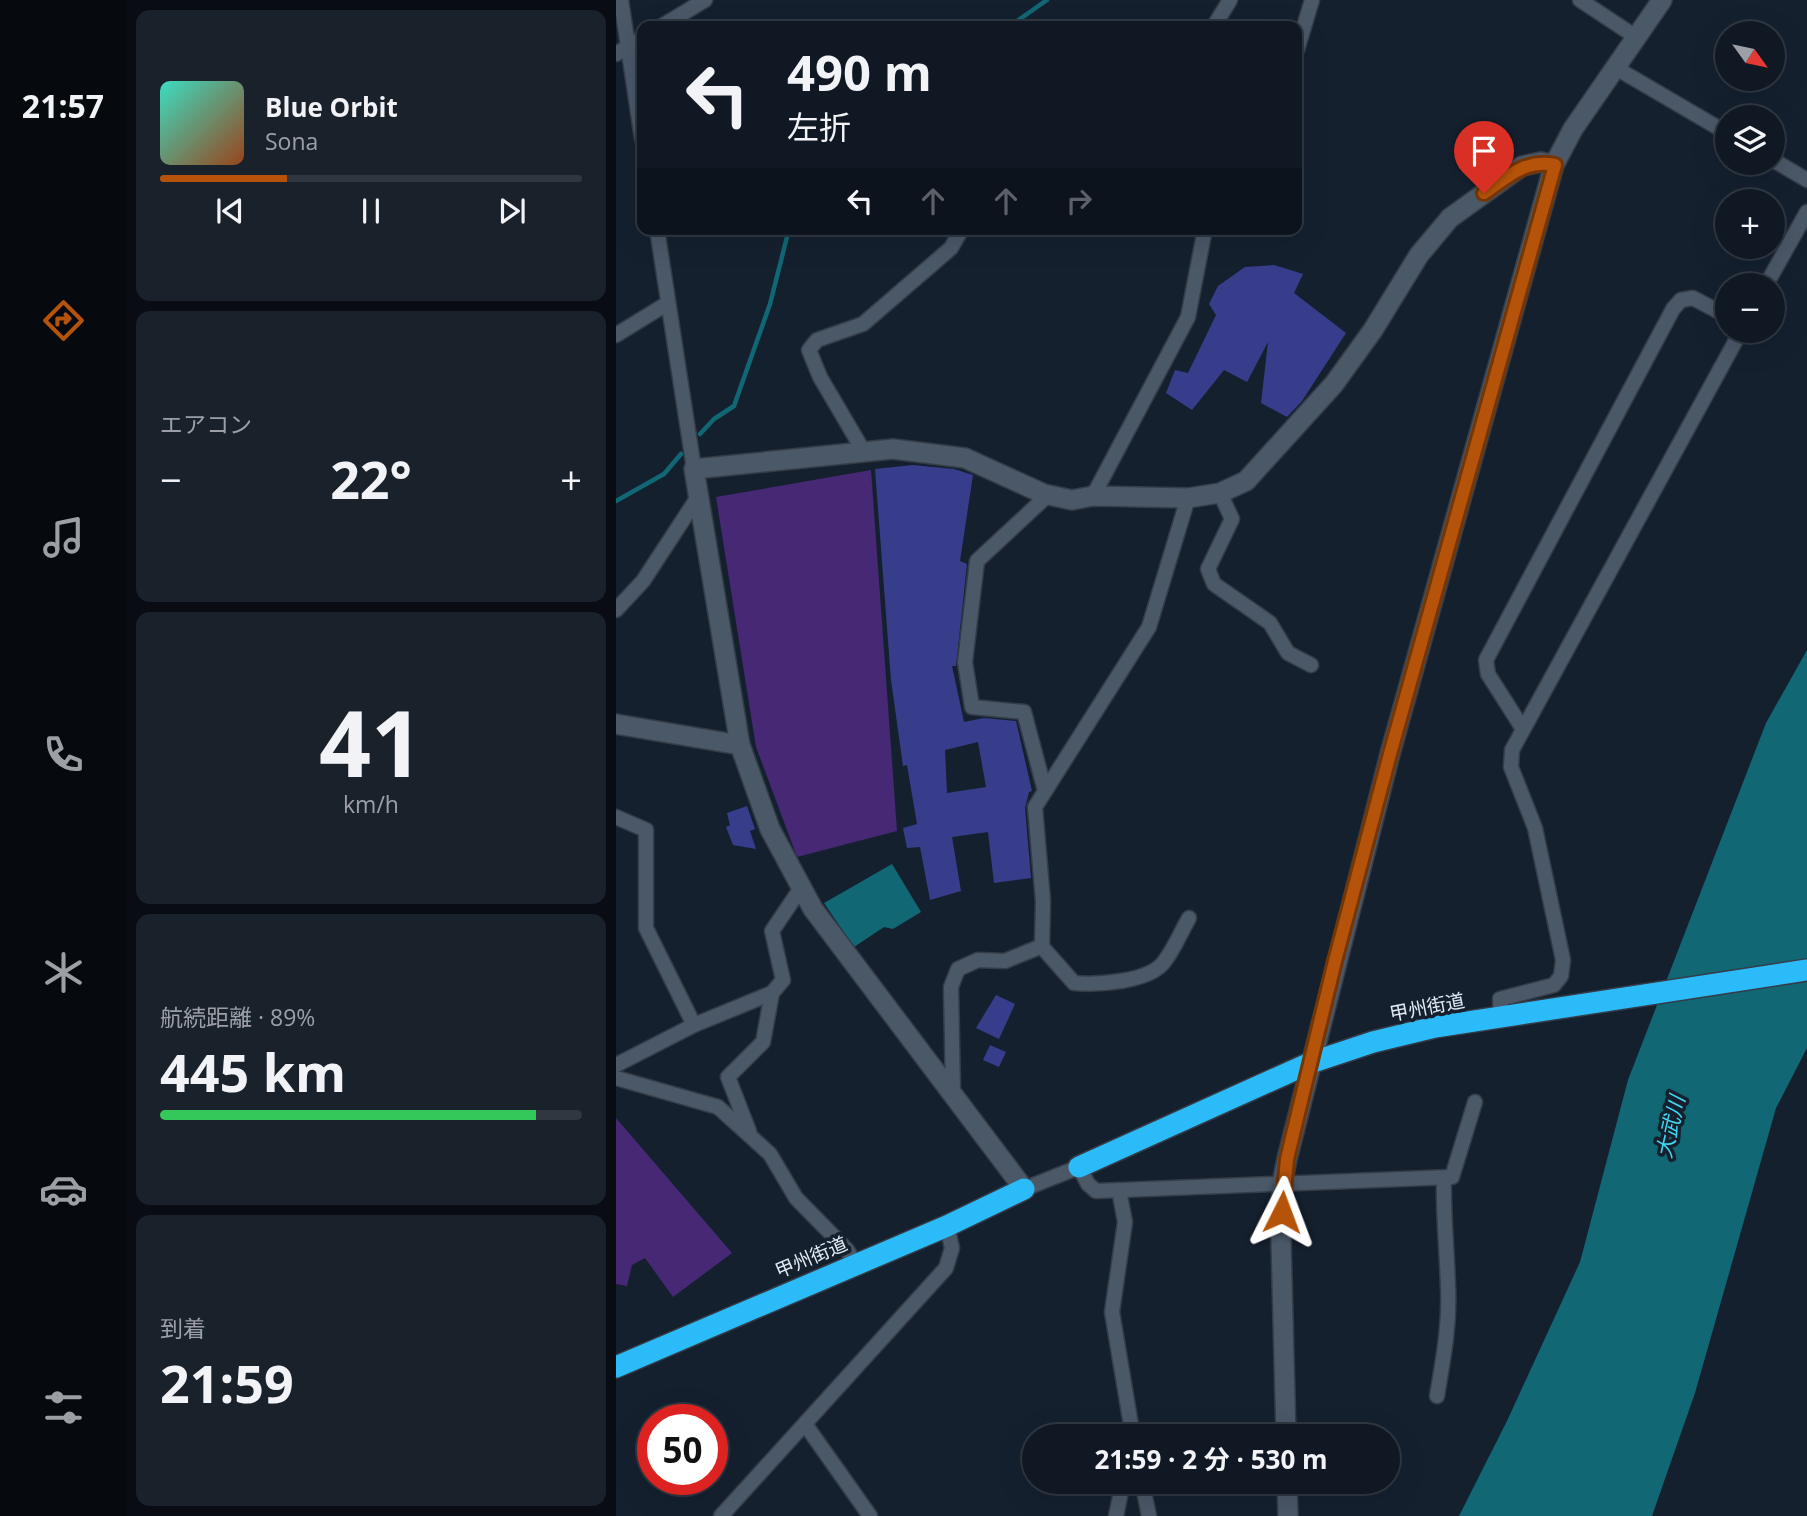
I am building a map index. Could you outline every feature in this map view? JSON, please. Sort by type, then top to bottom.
[{"type":"highway","name":"甲州街道","points":[[1079,1167],[1310,1063],[1423,1030],[1807,970]]},
{"type":"highway","name":"甲州街道","points":[[616,1367],[947,1226],[1024,1189]]},
{"type":"street","points":[[621,0],[622,50],[637,117]]},
{"type":"street","points":[[670,21],[705,0]]},
{"type":"street","points":[[1217,21],[1230,0]]},
{"type":"street","points":[[1302,33],[1312,0]]},
{"type":"street","points":[[1580,0],[1636,37]]},
{"type":"street","points":[[1285,1424],[1282,1335],[1282,1184],[1310,1063],[1390,754],[1555,165],[1573,129],[1662,0]]},
{"type":"street","points":[[1616,68],[1715,126]]},
{"type":"street","points":[[694,469],[894,449],[965,458],[1048,495],[1072,500],[1093,496],[1188,498],[1220,493],[1246,481],[1334,384],[1373,330],[1419,255],[1450,218],[1522,166],[1541,162],[1555,165]]},
{"type":"street","points":[[1785,167],[1807,180]]},
{"type":"street","points":[[1773,273],[1807,212]]},
{"type":"street","points":[[658,235],[740,745],[759,804],[813,909],[1024,1189],[1079,1167],[1088,1184],[1096,1191],[1452,1177],[1475,1102]]},
{"type":"street","points":[[863,452],[820,377],[809,349],[817,340],[863,324],[951,248],[959,235]]},
{"type":"street","points":[[1093,496],[1188,317],[1204,235]]},
{"type":"street","points":[[1523,729],[1488,674],[1486,660],[1673,309],[1681,300],[1693,298],[1715,310]]},
{"type":"street","points":[[616,335],[668,303]]},
{"type":"street","points":[[1501,1017],[1500,999],[1554,985],[1562,976],[1563,960],[1535,828],[1511,767],[1512,750],[1734,343]]},
{"type":"street","points":[[1220,493],[1232,519],[1208,569],[1214,584],[1270,623],[1288,653],[1311,665]]},
{"type":"street","points":[[1045,791],[1024,712],[972,707],[965,662],[977,561],[1048,495]]},
{"type":"street","points":[[616,610],[643,581],[698,497]]},
{"type":"street","points":[[953,1094],[951,987],[958,969],[978,960],[1005,961],[1042,946],[1043,901],[1035,807],[1149,627],[1188,498]]},
{"type":"street","points":[[616,724],[740,745]]},
{"type":"street","points":[[616,817],[646,830],[646,928],[694,1025]]},
{"type":"street","points":[[616,1065],[694,1025],[772,993],[783,980],[772,931],[801,888]]},
{"type":"street","points":[[1043,948],[1074,983],[1097,985],[1149,973],[1163,964],[1189,918]]},
{"type":"street","points":[[750,1135],[728,1077],[763,1042],[772,993]]},
{"type":"street","points":[[616,1078],[718,1107],[770,1154],[796,1198],[848,1250],[855,1263]]},
{"type":"street","points":[[1437,1396],[1446,1342],[1448,1289],[1443,1240],[1444,1178]]},
{"type":"street","points":[[1119,1190],[1125,1222],[1112,1312],[1131,1424]]},
{"type":"street","points":[[721,1516],[946,1268],[951,1248],[947,1226]]},
{"type":"street","points":[[805,1424],[870,1516]]},
{"type":"street","points":[[1116,1516],[1121,1494]]},
{"type":"street","points":[[1144,1494],[1149,1516]]},
{"type":"street","points":[[1287,1494],[1288,1516]]},
{"type":"shaded area","points":[[871,470],[897,831],[797,857],[756,747],[716,497]]},
{"type":"shaded area","points":[[616,1118],[732,1253],[673,1297],[645,1258],[632,1265],[627,1286],[616,1284]]},
{"type":"water","name":"大武川","points":[[1807,650],[1807,1048],[1776,1108],[1695,1393],[1652,1516],[1459,1516],[1507,1421],[1580,1262],[1628,1080],[1766,723]]},
{"type":"water","points":[[892,864],[921,912],[893,929],[884,927],[854,947],[824,903]]},
{"type":"building","points":[[1274,265],[1303,274],[1294,293],[1346,333],[1302,401],[1287,417],[1261,403],[1268,342],[1247,382],[1224,370],[1192,410],[1166,393],[1175,370],[1188,373],[1216,315],[1209,304],[1218,286],[1245,267]]},
{"type":"building","points":[[913,465],[954,469],[973,475],[960,561],[967,564],[956,666],[952,666],[964,722],[984,718],[1016,721],[1032,791],[1029,792],[1025,808],[1031,878],[994,883],[988,832],[952,837],[961,891],[930,900],[920,847],[907,848],[903,828],[917,824],[907,765],[903,766],[891,680],[875,469]],"holes":[[[978,742],[986,787],[947,793],[945,750]]]},
{"type":"building","points":[[747,806],[755,829],[750,831],[756,849],[733,845],[726,827],[730,825],[727,813]]},
{"type":"building","points":[[996,995],[1015,1004],[999,1039],[976,1028]]},
{"type":"building","points":[[990,1045],[1006,1052],[999,1067],[983,1060]]},
{"type":"waterway","points":[[1017,21],[1047,0]]},
{"type":"waterway","points":[[700,434],[714,419],[734,406],[770,304],[787,235]]},
{"type":"waterway","points":[[616,501],[664,474],[681,454]]},
{"type":"route","points":[[1282,1212],[1282,1184],[1287,1159],[1335,961],[1390,754],[1555,165],[1541,162],[1522,166],[1484,193]]}]
